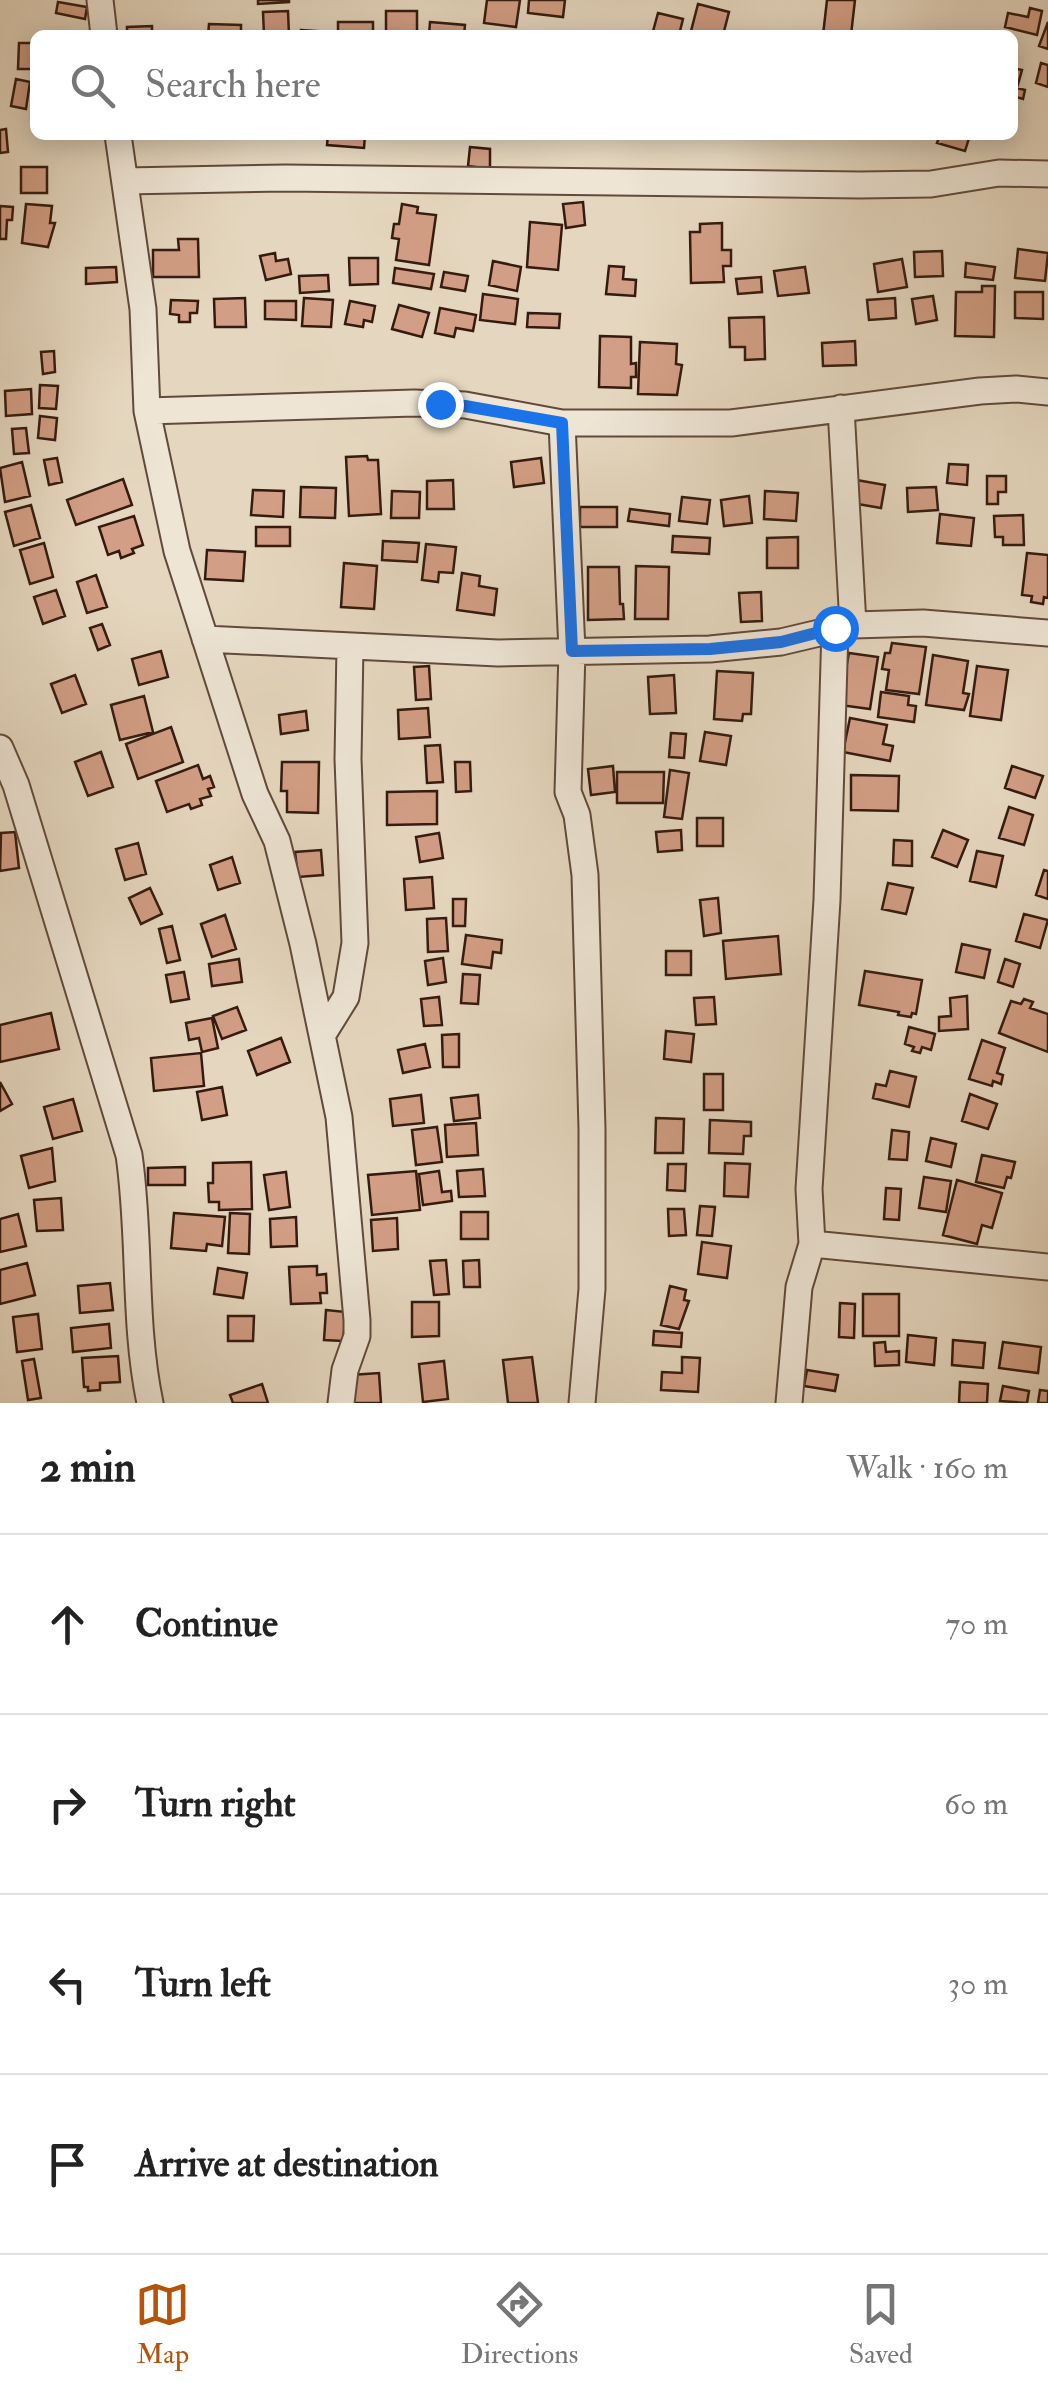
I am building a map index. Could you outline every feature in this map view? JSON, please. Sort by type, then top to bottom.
[{"type":"street","points":[[100,0],[103,30]]},
{"type":"street","points":[[119,140],[143,309],[148,410],[177,552],[255,794],[277,841],[339,1117],[357,1336],[345,1370],[341,1403]]},
{"type":"street","points":[[125,181],[286,178],[860,185],[931,184],[1000,173],[1048,174]]},
{"type":"street","points":[[148,410],[414,403],[465,406],[562,423],[731,423],[980,391],[1048,392]]},
{"type":"street","points":[[789,1403],[799,1288],[812,1244],[809,1189],[844,626],[841,408]]},
{"type":"street","points":[[562,423],[572,651],[572,744],[567,775],[586,875],[592,1129],[592,1289],[582,1403]]},
{"type":"street","points":[[205,639],[498,653],[724,648],[781,642],[844,626],[923,623],[1048,633]]},
{"type":"street","points":[[323,1034],[346,997],[355,943],[348,759],[350,647]]},
{"type":"street","points":[[0,748],[16,785],[129,1155],[136,1206],[142,1366],[150,1403]]},
{"type":"street","points":[[812,1244],[1048,1268]]},
{"type":"building","points":[[258,0],[289,0],[289,2],[258,4]]},
{"type":"building","points":[[487,0],[520,0],[516,27],[484,23]]},
{"type":"building","points":[[529,0],[565,0],[563,17],[528,13]]},
{"type":"building","points":[[827,0],[855,0],[852,30],[824,30]]},
{"type":"building","points":[[58,2],[87,7],[85,19],[56,13]]},
{"type":"building","points":[[698,4],[729,12],[724,30],[691,30]]},
{"type":"building","points":[[1030,8],[1042,11],[1037,35],[1005,27],[1008,13],[1028,17]]},
{"type":"building","points":[[288,11],[289,30],[264,30],[263,12]]},
{"type":"building","points":[[386,11],[417,11],[417,30],[386,30]]},
{"type":"building","points":[[658,13],[683,19],[680,30],[653,30]]},
{"type":"building","points":[[338,22],[373,22],[373,30],[338,30]]},
{"type":"building","points":[[430,22],[465,25],[464,30],[429,30]]},
{"type":"building","points":[[1048,22],[1048,49],[1039,46]]},
{"type":"building","points":[[209,24],[241,25],[241,30],[208,30]]},
{"type":"building","points":[[152,26],[152,30],[127,30]]},
{"type":"building","points":[[19,43],[30,43],[30,69],[18,69]]},
{"type":"building","points":[[1041,63],[1048,65],[1048,87],[1036,83]]},
{"type":"building","points":[[16,79],[30,82],[26,109],[11,106]]},
{"type":"building","points":[[6,129],[8,152],[0,153],[0,130]]},
{"type":"building","points":[[328,140],[365,140],[364,148],[327,145]]},
{"type":"building","points":[[938,140],[968,140],[965,151],[937,143]]},
{"type":"building","points":[[470,147],[490,149],[490,169],[468,166]]},
{"type":"building","points":[[21,167],[47,167],[47,193],[21,193]]},
{"type":"building","points":[[583,202],[585,225],[566,228],[563,204]]},
{"type":"building","points":[[26,204],[52,206],[50,223],[55,223],[48,247],[22,243]]},
{"type":"building","points":[[402,204],[418,207],[417,213],[436,215],[429,265],[396,260],[399,239],[392,238]]},
{"type":"building","points":[[0,206],[13,207],[12,220],[7,220],[6,239],[0,239]]},
{"type":"building","points":[[530,222],[562,225],[558,270],[527,267]]},
{"type":"building","points":[[722,223],[722,250],[731,250],[731,266],[723,266],[724,282],[691,283],[690,232],[700,232],[700,224]]},
{"type":"building","points":[[178,239],[198,239],[199,277],[153,277],[153,250],[179,250]]},
{"type":"building","points":[[1018,249],[1048,253],[1045,281],[1015,278]]},
{"type":"building","points":[[942,251],[943,276],[915,277],[914,252]]},
{"type":"building","points":[[275,253],[276,261],[288,259],[291,274],[266,280],[260,256]]},
{"type":"building","points":[[349,258],[378,258],[378,284],[350,285]]},
{"type":"building","points":[[902,259],[907,287],[878,292],[874,264]]},
{"type":"building","points":[[493,261],[521,267],[517,291],[489,285]]},
{"type":"building","points":[[966,263],[995,267],[993,280],[965,277]]},
{"type":"building","points":[[609,266],[624,267],[623,279],[636,280],[635,296],[606,294]]},
{"type":"building","points":[[116,267],[117,282],[86,284],[86,268]]},
{"type":"building","points":[[805,267],[809,293],[778,296],[774,271]]},
{"type":"building","points":[[395,268],[434,274],[431,289],[393,283]]},
{"type":"building","points":[[444,272],[468,276],[465,291],[441,287]]},
{"type":"building","points":[[328,275],[329,291],[300,293],[299,276]]},
{"type":"building","points":[[761,277],[762,292],[738,294],[736,279]]},
{"type":"building","points":[[982,286],[995,286],[994,337],[955,336],[956,292],[982,292]]},
{"type":"building","points":[[1015,292],[1043,292],[1043,319],[1015,318]]},
{"type":"building","points":[[483,294],[518,299],[515,324],[480,320]]},
{"type":"building","points":[[933,296],[937,320],[916,324],[912,299]]},
{"type":"building","points":[[245,298],[246,327],[215,327],[214,299]]},
{"type":"building","points":[[304,298],[333,300],[331,327],[302,326]]},
{"type":"building","points":[[895,298],[896,318],[869,320],[867,300]]},
{"type":"building","points":[[171,300],[198,301],[197,313],[190,313],[190,322],[179,322],[179,315],[170,314]]},
{"type":"building","points":[[265,301],[296,301],[296,320],[265,319]]},
{"type":"building","points":[[350,301],[375,306],[372,322],[364,320],[363,327],[345,324]]},
{"type":"building","points":[[399,305],[429,313],[422,337],[392,329]]},
{"type":"building","points":[[440,308],[476,315],[473,331],[456,328],[454,337],[435,333]]},
{"type":"building","points":[[528,313],[560,314],[559,328],[527,327]]},
{"type":"building","points":[[764,317],[765,359],[745,360],[745,347],[730,347],[729,318]]},
{"type":"building","points":[[600,336],[631,337],[631,364],[636,363],[636,377],[631,377],[631,388],[599,387]]},
{"type":"building","points":[[855,341],[856,365],[823,366],[822,343]]},
{"type":"building","points":[[640,342],[677,344],[676,364],[682,365],[677,395],[638,394]]},
{"type":"building","points":[[54,351],[55,372],[43,374],[41,352]]},
{"type":"building","points":[[40,385],[58,386],[56,409],[39,408]]},
{"type":"building","points":[[31,389],[32,414],[6,416],[5,391]]},
{"type":"building","points":[[40,416],[57,418],[55,440],[38,438]]},
{"type":"building","points":[[26,428],[29,453],[14,454],[12,429]]},
{"type":"building","points":[[367,456],[368,460],[378,460],[381,514],[349,516],[346,457]]},
{"type":"building","points":[[57,458],[62,482],[49,485],[44,460]]},
{"type":"building","points":[[541,458],[544,483],[514,487],[511,462]]},
{"type":"building","points":[[22,462],[30,496],[5,502],[0,468]]},
{"type":"building","points":[[949,464],[968,465],[967,485],[947,483]]},
{"type":"building","points":[[987,476],[1006,476],[1006,492],[998,492],[998,504],[987,504]]},
{"type":"building","points":[[123,479],[132,505],[76,525],[67,500]]},
{"type":"building","points":[[851,479],[885,485],[881,508],[846,502]]},
{"type":"building","points":[[453,480],[454,509],[427,509],[427,481]]},
{"type":"building","points":[[301,487],[336,488],[335,518],[300,517]]},
{"type":"building","points":[[936,487],[938,510],[908,512],[907,488]]},
{"type":"building","points":[[253,490],[284,491],[283,517],[251,515]]},
{"type":"building","points":[[392,491],[420,492],[419,518],[391,518]]},
{"type":"building","points":[[765,491],[798,493],[796,521],[764,519]]},
{"type":"building","points":[[749,496],[752,523],[724,526],[721,500]]},
{"type":"building","points":[[682,497],[710,500],[707,524],[679,521]]},
{"type":"building","points":[[31,505],[40,538],[14,546],[5,512]]},
{"type":"building","points":[[580,507],[617,507],[617,527],[580,527]]},
{"type":"building","points":[[630,509],[670,514],[669,526],[628,521]]},
{"type":"building","points":[[940,514],[974,518],[971,546],[937,543]]},
{"type":"building","points":[[1023,515],[1024,545],[1003,545],[1003,537],[995,537],[994,516]]},
{"type":"building","points":[[134,516],[143,545],[121,558],[119,551],[108,555],[99,527]]},
{"type":"building","points":[[256,527],[290,527],[290,546],[256,546]]},
{"type":"building","points":[[673,536],[710,538],[709,554],[672,552]]},
{"type":"building","points":[[798,537],[798,568],[767,568],[767,538]]},
{"type":"building","points":[[383,541],[419,543],[417,562],[382,560]]},
{"type":"building","points":[[44,543],[53,577],[30,584],[20,550]]},
{"type":"building","points":[[426,544],[456,547],[453,573],[439,572],[438,582],[422,580]]},
{"type":"building","points":[[207,550],[245,552],[243,581],[205,579]]},
{"type":"building","points":[[1027,553],[1048,555],[1048,598],[1044,597],[1043,604],[1031,602],[1032,596],[1022,595]]},
{"type":"building","points":[[344,563],[377,566],[374,609],[341,607]]},
{"type":"building","points":[[636,566],[669,567],[668,619],[635,619]]},
{"type":"building","points":[[588,567],[619,567],[624,619],[588,620]]},
{"type":"building","points":[[462,573],[480,576],[479,586],[497,589],[494,615],[457,610]]},
{"type":"building","points":[[96,575],[107,607],[87,613],[77,582]]},
{"type":"building","points":[[56,590],[65,616],[43,624],[34,597]]},
{"type":"building","points":[[761,592],[762,621],[741,622],[739,593]]},
{"type":"building","points":[[102,624],[110,645],[98,650],[90,628]]},
{"type":"building","points":[[892,643],[926,647],[919,694],[886,690],[889,670],[882,669]]},
{"type":"building","points":[[161,651],[168,677],[139,685],[132,659]]},
{"type":"building","points":[[849,653],[878,657],[870,709],[840,705],[840,662],[847,663]]},
{"type":"building","points":[[933,655],[968,661],[963,693],[969,694],[964,710],[926,705]]},
{"type":"building","points":[[429,666],[431,699],[416,700],[414,667]]},
{"type":"building","points":[[977,666],[1008,670],[1001,720],[970,716]]},
{"type":"building","points":[[717,671],[753,673],[751,714],[743,714],[742,721],[714,719]]},
{"type":"building","points":[[75,675],[86,704],[62,713],[51,684]]},
{"type":"building","points":[[674,675],[676,713],[650,714],[648,677]]},
{"type":"building","points":[[881,692],[909,696],[908,705],[916,706],[914,722],[878,717]]},
{"type":"building","points":[[144,696],[153,732],[120,740],[111,705]]},
{"type":"building","points":[[428,708],[430,737],[399,739],[398,710]]},
{"type":"building","points":[[306,711],[308,730],[281,734],[279,715]]},
{"type":"building","points":[[850,718],[887,725],[883,744],[893,746],[890,761],[843,752]]},
{"type":"building","points":[[171,727],[183,762],[138,779],[126,744]]},
{"type":"building","points":[[705,732],[731,736],[726,765],[700,761]]},
{"type":"building","points":[[671,733],[686,734],[684,758],[669,757]]},
{"type":"building","points":[[440,745],[443,782],[427,783],[425,746]]},
{"type":"building","points":[[101,752],[113,787],[88,796],[75,762]]},
{"type":"building","points":[[282,762],[319,762],[318,813],[287,812],[287,791],[281,791]]},
{"type":"building","points":[[455,762],[470,762],[471,791],[456,792]]},
{"type":"building","points":[[198,765],[203,779],[210,776],[214,787],[208,789],[211,796],[200,799],[202,805],[191,809],[189,804],[167,812],[156,781]]},
{"type":"building","points":[[613,766],[615,792],[591,795],[588,769]]},
{"type":"building","points":[[1012,766],[1043,776],[1035,798],[1005,788]]},
{"type":"building","points":[[670,770],[689,773],[682,819],[664,817]]},
{"type":"building","points":[[617,772],[664,772],[663,803],[617,803]]},
{"type":"building","points":[[851,775],[899,776],[898,811],[851,810]]},
{"type":"building","points":[[437,791],[437,824],[387,825],[387,792]]},
{"type":"building","points":[[1009,807],[1033,815],[1024,845],[999,838]]},
{"type":"building","points":[[697,818],[723,818],[723,846],[697,846]]},
{"type":"building","points":[[681,830],[682,850],[658,852],[656,832]]},
{"type":"building","points":[[943,830],[968,840],[957,867],[932,857]]},
{"type":"building","points":[[15,832],[19,868],[0,871],[1,833]]},
{"type":"building","points":[[439,833],[443,858],[420,862],[416,837]]},
{"type":"building","points":[[894,840],[912,841],[912,866],[893,865]]},
{"type":"building","points":[[138,843],[146,874],[125,880],[116,849]]},
{"type":"building","points":[[321,850],[323,875],[298,877],[295,852]]},
{"type":"building","points":[[977,851],[1003,856],[996,887],[970,881]]},
{"type":"building","points":[[232,857],[240,883],[218,890],[210,865]]},
{"type":"building","points":[[1044,870],[1048,871],[1048,899],[1036,895]]},
{"type":"building","points":[[432,877],[434,908],[406,910],[404,879]]},
{"type":"building","points":[[888,883],[913,888],[906,914],[882,909]]},
{"type":"building","points":[[150,888],[162,914],[141,924],[129,898]]},
{"type":"building","points":[[718,898],[721,933],[704,936],[700,900]]},
{"type":"building","points":[[453,899],[466,899],[465,926],[453,926]]},
{"type":"building","points":[[1024,914],[1048,920],[1040,948],[1016,941]]},
{"type":"building","points":[[225,915],[236,949],[212,957],[201,924]]},
{"type":"building","points":[[446,918],[448,951],[428,952],[427,919]]},
{"type":"building","points":[[172,926],[180,960],[167,963],[159,929]]},
{"type":"building","points":[[466,935],[502,940],[501,953],[493,952],[491,968],[462,964]]},
{"type":"building","points":[[778,936],[781,974],[726,979],[723,941]]},
{"type":"building","points":[[962,944],[990,950],[984,978],[956,972]]},
{"type":"building","points":[[666,951],[691,951],[691,975],[666,975]]},
{"type":"building","points":[[443,958],[446,982],[428,985],[425,961]]},
{"type":"building","points":[[239,959],[242,982],[212,986],[209,964]]},
{"type":"building","points":[[1005,959],[1020,964],[1013,987],[998,982]]},
{"type":"building","points":[[865,971],[922,980],[916,1014],[898,1015],[899,1012],[859,1005]]},
{"type":"building","points":[[184,972],[189,999],[171,1002],[166,975]]},
{"type":"building","points":[[463,974],[480,975],[478,1004],[461,1003]]},
{"type":"building","points":[[967,996],[968,1029],[939,1031],[939,1017],[951,1016],[950,998]]},
{"type":"building","points":[[439,997],[442,1025],[424,1026],[421,999]]},
{"type":"building","points":[[714,997],[716,1024],[696,1025],[694,998]]},
{"type":"building","points":[[1024,999],[1033,1002],[1030,1008],[1048,1014],[1048,1052],[999,1033],[1011,1001],[1021,1004]]},
{"type":"building","points":[[237,1007],[246,1030],[222,1039],[213,1016]]},
{"type":"building","points":[[51,1013],[59,1049],[0,1062],[0,1025]]},
{"type":"building","points":[[212,1018],[218,1048],[202,1052],[199,1038],[189,1040],[186,1023]]},
{"type":"building","points":[[909,1027],[935,1034],[931,1050],[922,1047],[920,1053],[905,1044]]},
{"type":"building","points":[[666,1031],[694,1034],[691,1062],[664,1059]]},
{"type":"building","points":[[459,1034],[459,1067],[443,1067],[442,1035]]},
{"type":"building","points":[[281,1038],[290,1062],[257,1075],[248,1051]]},
{"type":"building","points":[[982,1040],[1005,1048],[997,1073],[1003,1075],[1001,1084],[993,1081],[992,1086],[969,1079]]},
{"type":"building","points":[[425,1044],[430,1067],[403,1073],[398,1050]]},
{"type":"building","points":[[201,1053],[204,1086],[154,1091],[151,1058]]},
{"type":"building","points":[[890,1071],[916,1077],[909,1107],[873,1098],[876,1084],[886,1086]]},
{"type":"building","points":[[704,1074],[723,1074],[723,1110],[704,1110]]},
{"type":"building","points":[[0,1082],[12,1104],[0,1111]]},
{"type":"building","points":[[222,1087],[227,1115],[202,1120],[197,1092]]},
{"type":"building","points":[[970,1094],[997,1104],[988,1129],[962,1121]]},
{"type":"building","points":[[421,1095],[424,1123],[393,1126],[390,1099]]},
{"type":"building","points":[[478,1095],[480,1118],[454,1121],[451,1098]]},
{"type":"building","points":[[73,1099],[82,1131],[53,1139],[44,1107]]},
{"type":"building","points":[[656,1118],[684,1119],[683,1153],[655,1153]]},
{"type":"building","points":[[710,1120],[751,1122],[751,1136],[744,1136],[743,1154],[709,1153]]},
{"type":"building","points":[[476,1123],[478,1155],[447,1157],[445,1125]]},
{"type":"building","points":[[437,1127],[442,1162],[416,1165],[412,1130]]},
{"type":"building","points":[[892,1130],[909,1132],[907,1160],[889,1159]]},
{"type":"building","points":[[931,1138],[956,1144],[951,1167],[926,1161]]},
{"type":"building","points":[[52,1148],[55,1181],[29,1188],[21,1156]]},
{"type":"building","points":[[982,1155],[1015,1162],[1004,1188],[976,1182]]},
{"type":"building","points":[[251,1162],[252,1209],[219,1210],[219,1202],[209,1202],[213,1163]]},
{"type":"building","points":[[725,1163],[750,1164],[748,1197],[724,1196]]},
{"type":"building","points":[[668,1164],[686,1164],[685,1191],[667,1190]]},
{"type":"building","points":[[185,1167],[185,1185],[148,1185],[148,1168]]},
{"type":"building","points":[[483,1169],[485,1196],[459,1197],[457,1171]]},
{"type":"building","points":[[416,1171],[420,1210],[372,1215],[368,1175]]},
{"type":"building","points":[[439,1171],[442,1192],[451,1191],[452,1201],[423,1205],[419,1174]]},
{"type":"building","points":[[286,1172],[290,1207],[269,1210],[264,1175]]},
{"type":"building","points":[[924,1177],[951,1181],[946,1212],[919,1208]]},
{"type":"building","points":[[957,1180],[1002,1193],[992,1228],[982,1225],[977,1244],[943,1235]]},
{"type":"building","points":[[886,1188],[901,1189],[899,1220],[884,1219]]},
{"type":"building","points":[[61,1198],[63,1230],[37,1231],[34,1200]]},
{"type":"building","points":[[700,1206],[715,1207],[712,1236],[697,1235]]},
{"type":"building","points":[[668,1209],[684,1209],[686,1235],[669,1236]]},
{"type":"building","points":[[461,1212],[488,1212],[488,1239],[461,1239]]},
{"type":"building","points":[[174,1213],[225,1217],[222,1246],[207,1244],[206,1251],[171,1248]]},
{"type":"building","points":[[230,1213],[250,1214],[249,1254],[228,1253]]},
{"type":"building","points":[[18,1214],[26,1246],[0,1252],[0,1219]]},
{"type":"building","points":[[296,1217],[297,1246],[271,1247],[270,1219]]},
{"type":"building","points":[[397,1218],[398,1249],[373,1251],[371,1220]]},
{"type":"building","points":[[702,1242],[731,1246],[727,1278],[698,1274]]},
{"type":"building","points":[[446,1260],[449,1294],[434,1295],[430,1261]]},
{"type":"building","points":[[479,1260],[480,1287],[464,1287],[463,1261]]},
{"type":"building","points":[[27,1263],[35,1295],[0,1304],[0,1270]]},
{"type":"building","points":[[317,1266],[317,1275],[326,1274],[327,1293],[320,1293],[321,1303],[291,1304],[289,1267]]},
{"type":"building","points":[[218,1268],[247,1273],[243,1298],[214,1294]]},
{"type":"building","points":[[110,1283],[113,1310],[80,1313],[78,1286]]},
{"type":"building","points":[[670,1286],[686,1290],[684,1300],[689,1301],[679,1329],[661,1325]]},
{"type":"building","points":[[863,1294],[899,1294],[899,1336],[863,1336]]},
{"type":"building","points":[[412,1302],[439,1302],[439,1336],[412,1337]]},
{"type":"building","points":[[840,1303],[855,1304],[854,1338],[839,1337]]},
{"type":"building","points":[[326,1310],[346,1312],[343,1341],[324,1340]]},
{"type":"building","points":[[38,1314],[42,1349],[17,1352],[13,1317]]},
{"type":"building","points":[[228,1316],[254,1316],[253,1341],[228,1341]]},
{"type":"building","points":[[109,1324],[111,1348],[73,1352],[71,1328]]},
{"type":"building","points":[[654,1331],[682,1333],[681,1347],[653,1345]]},
{"type":"building","points":[[908,1335],[936,1338],[934,1365],[906,1362]]},
{"type":"building","points":[[953,1340],[985,1343],[983,1368],[952,1365]]},
{"type":"building","points":[[885,1342],[886,1352],[899,1351],[899,1365],[875,1366],[874,1343]]},
{"type":"building","points":[[1003,1342],[1041,1347],[1038,1373],[999,1368]]},
{"type":"building","points":[[118,1356],[120,1382],[100,1383],[100,1390],[88,1391],[84,1387],[82,1358]]},
{"type":"building","points":[[532,1357],[538,1403],[508,1403],[503,1360]]},
{"type":"building","points":[[682,1357],[700,1358],[698,1392],[661,1390],[662,1372],[682,1373]]},
{"type":"building","points":[[34,1359],[41,1398],[28,1400],[22,1361]]},
{"type":"building","points":[[444,1361],[448,1399],[423,1402],[419,1364]]},
{"type":"building","points":[[807,1370],[838,1375],[835,1391],[804,1386]]},
{"type":"building","points":[[379,1373],[381,1403],[353,1403],[351,1375]]},
{"type":"building","points":[[960,1382],[988,1384],[987,1403],[959,1403]]},
{"type":"building","points":[[262,1384],[268,1403],[233,1403],[230,1395]]},
{"type":"building","points":[[1003,1386],[1029,1391],[1027,1403],[1000,1401]]},
{"type":"building","points":[[1040,1390],[1048,1391],[1048,1403],[1038,1403]]},
{"type":"route","points":[[440,404],[562,423],[572,651],[710,649],[781,642],[835,628]]}]
